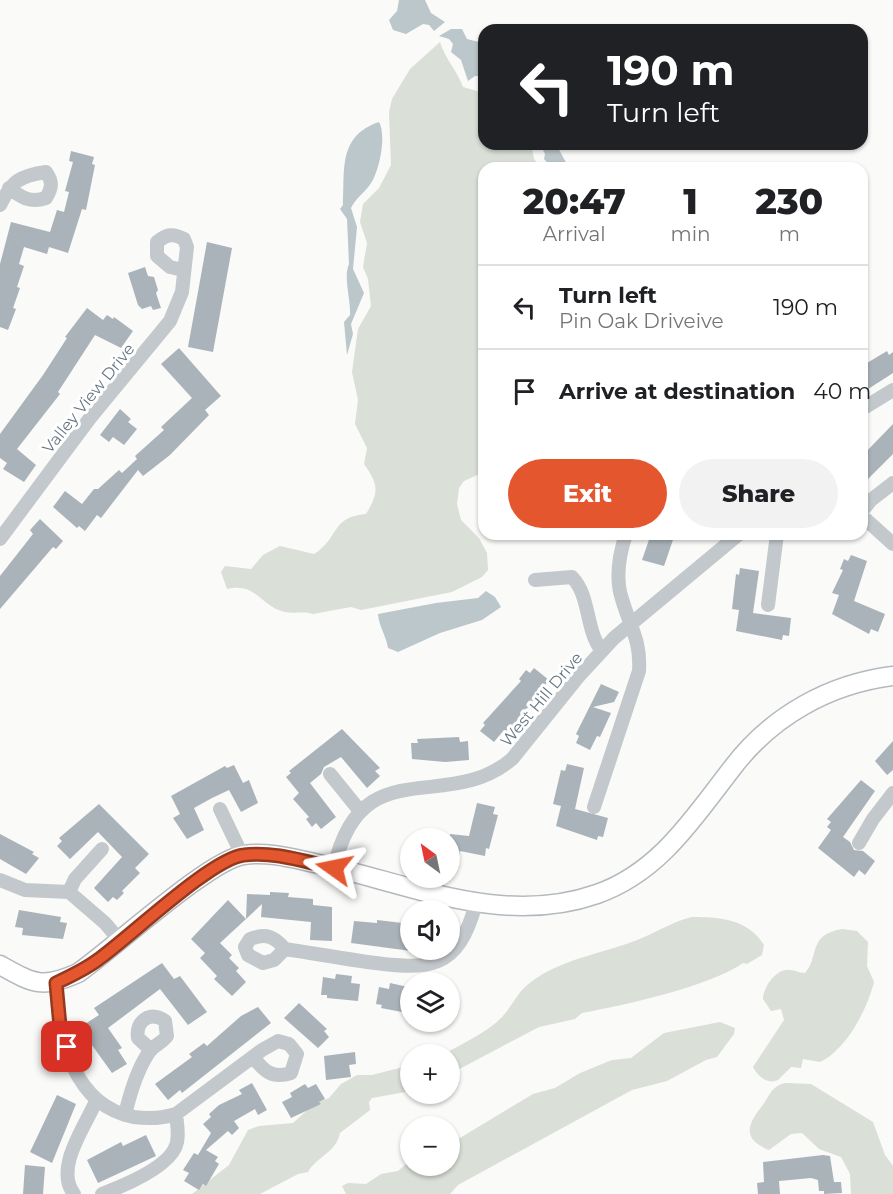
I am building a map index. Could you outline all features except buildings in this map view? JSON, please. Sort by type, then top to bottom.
[{"type":"street","points":[[0,205],[9,188]]},
{"type":"street","name":"Valley View Drive","points":[[0,539],[83,426],[170,321],[182,291],[183,270]]},
{"type":"street","points":[[868,405],[893,390]]},
{"type":"street","points":[[868,504],[893,483]]},
{"type":"street","points":[[868,521],[893,544]]},
{"type":"street","points":[[594,807],[639,671],[640,651],[621,597],[619,579],[619,564],[625,540]]},
{"type":"street","name":"West Hill Drive","points":[[334,868],[349,826],[360,811],[381,797],[402,789],[472,782],[500,770],[512,759],[602,651],[631,622],[727,540]]},
{"type":"street","points":[[768,605],[776,540]]},
{"type":"street","points":[[535,580],[572,577],[580,586],[594,642],[602,651]]},
{"type":"street","points":[[0,965],[22,978],[56,983],[78,973],[209,872],[242,855],[286,858],[476,903],[522,907],[556,904],[596,895],[628,881],[679,838],[734,766],[768,730],[819,697],[867,680],[893,676]]},
{"type":"street","points":[[330,774],[360,811]]},
{"type":"street","points":[[859,843],[873,819],[893,794]]},
{"type":"street","points":[[220,809],[242,855]]},
{"type":"street","points":[[69,892],[75,879],[102,849]]},
{"type":"street","points":[[0,880],[26,890],[69,892],[105,923],[121,942]]},
{"type":"street","points":[[285,949],[405,967],[432,965],[459,945],[468,931],[476,903]]},
{"type":"street","points":[[56,983],[60,1026],[73,1066],[89,1095],[96,1101],[125,1115],[147,1119],[164,1118],[176,1114],[253,1057]]},
{"type":"street","points":[[125,1115],[130,1091],[151,1050]]},
{"type":"street","points":[[75,1194],[67,1180],[67,1165],[96,1101]]},
{"type":"street","points":[[102,1194],[163,1163],[172,1154],[177,1143],[176,1114]]},
{"type":"shaded area","points":[[399,0],[425,0],[431,13],[445,22],[434,31],[429,25],[423,24],[406,34],[393,30],[389,20],[397,11]]},
{"type":"shaded area","points":[[451,29],[462,29],[467,39],[478,42],[478,76],[468,81],[461,60],[451,52],[453,44],[449,39],[439,36]]},
{"type":"shaded area","points":[[440,42],[463,87],[478,91],[478,150],[532,150],[536,162],[478,162],[478,475],[464,481],[459,488],[457,504],[461,520],[478,537],[487,553],[488,570],[482,577],[452,592],[361,610],[351,607],[313,614],[285,612],[245,589],[227,589],[221,572],[225,566],[251,569],[263,555],[280,546],[314,554],[322,548],[346,519],[366,514],[373,500],[375,483],[364,464],[367,448],[355,424],[358,400],[352,372],[358,329],[371,306],[368,279],[363,267],[367,243],[360,222],[363,204],[379,188],[391,165],[389,112],[392,99],[410,69]]},
{"type":"shaded area","points":[[379,122],[382,145],[376,173],[369,186],[351,208],[357,227],[353,269],[364,293],[351,324],[353,334],[347,355],[344,322],[350,315],[347,282],[349,264],[347,219],[340,209],[343,205],[344,167],[346,155],[356,136]]},
{"type":"shaded area","points":[[543,150],[559,150],[566,162],[547,162],[544,159]]},
{"type":"shaded area","points":[[486,591],[495,597],[501,607],[482,620],[440,633],[398,652],[388,648],[378,614],[478,598]]},
{"type":"shaded area","points":[[692,917],[713,918],[742,925],[757,936],[764,945],[762,955],[747,964],[743,963],[728,972],[688,987],[582,1013],[575,1019],[539,1027],[460,1069],[460,1045],[496,1023],[507,1012],[519,993],[535,979],[561,965],[628,943]]},
{"type":"shaded area","points":[[842,929],[857,931],[868,942],[867,966],[874,982],[861,1016],[847,1039],[820,1062],[803,1059],[801,1068],[791,1067],[778,1080],[763,1079],[753,1067],[784,1020],[781,1009],[771,1011],[763,999],[767,986],[773,977],[782,971],[805,973],[819,941],[831,932]]},
{"type":"shaded area","points":[[720,1022],[735,1028],[734,1034],[717,1057],[706,1060],[667,1081],[632,1090],[458,1185],[450,1194],[346,1194],[342,1186],[348,1183],[366,1184],[381,1174],[400,1169],[400,1176],[460,1176],[460,1138],[533,1094],[555,1088],[580,1073],[612,1060],[631,1058],[664,1033]]},
{"type":"shaded area","points":[[400,1068],[400,1093],[372,1098],[369,1102],[370,1110],[340,1133],[335,1145],[308,1172],[298,1174],[260,1194],[192,1194],[229,1165],[248,1130],[259,1126],[293,1123],[314,1104],[329,1098],[341,1084],[357,1075],[372,1075]]},
{"type":"shaded area","points":[[785,1083],[811,1084],[873,1122],[885,1155],[893,1166],[893,1194],[851,1194],[850,1174],[841,1157],[819,1149],[802,1133],[791,1134],[769,1150],[754,1141],[750,1131],[753,1119],[774,1089]]},
{"type":"route","points":[[67,1047],[60,1026],[56,983],[78,973],[100,958],[209,872],[242,855],[268,855],[334,868]]}]
